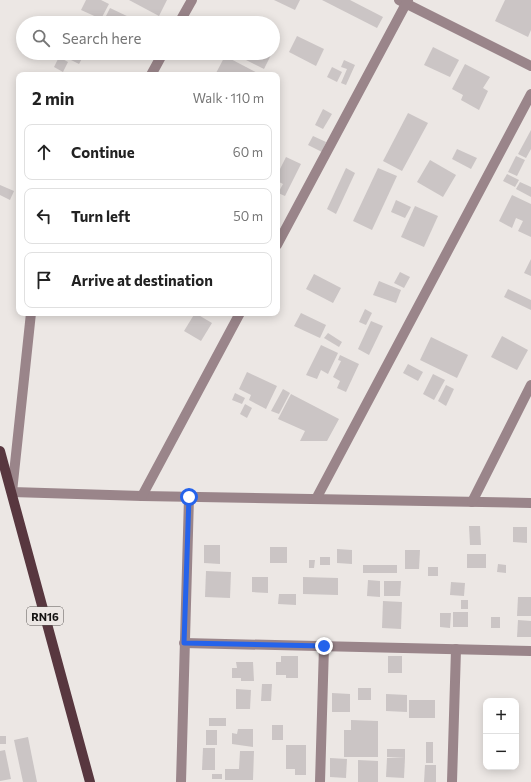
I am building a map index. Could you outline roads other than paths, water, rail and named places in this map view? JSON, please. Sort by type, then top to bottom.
[{"type":"main road","name":"RN16","points":[[0,451],[90,782]]},
{"type":"street","points":[[183,16],[192,0]]},
{"type":"street","points":[[280,239],[405,1],[531,66]]},
{"type":"street","points":[[153,72],[159,60]]},
{"type":"street","points":[[316,499],[531,94]]},
{"type":"street","points":[[31,316],[12,492],[189,497],[531,503]]},
{"type":"street","points":[[142,496],[238,316]]},
{"type":"street","points":[[472,502],[531,385]]},
{"type":"street","points":[[181,782],[189,497]]},
{"type":"street","points":[[184,643],[531,651]]},
{"type":"street","points":[[320,782],[324,646]]},
{"type":"street","points":[[452,782],[456,649]]}]
